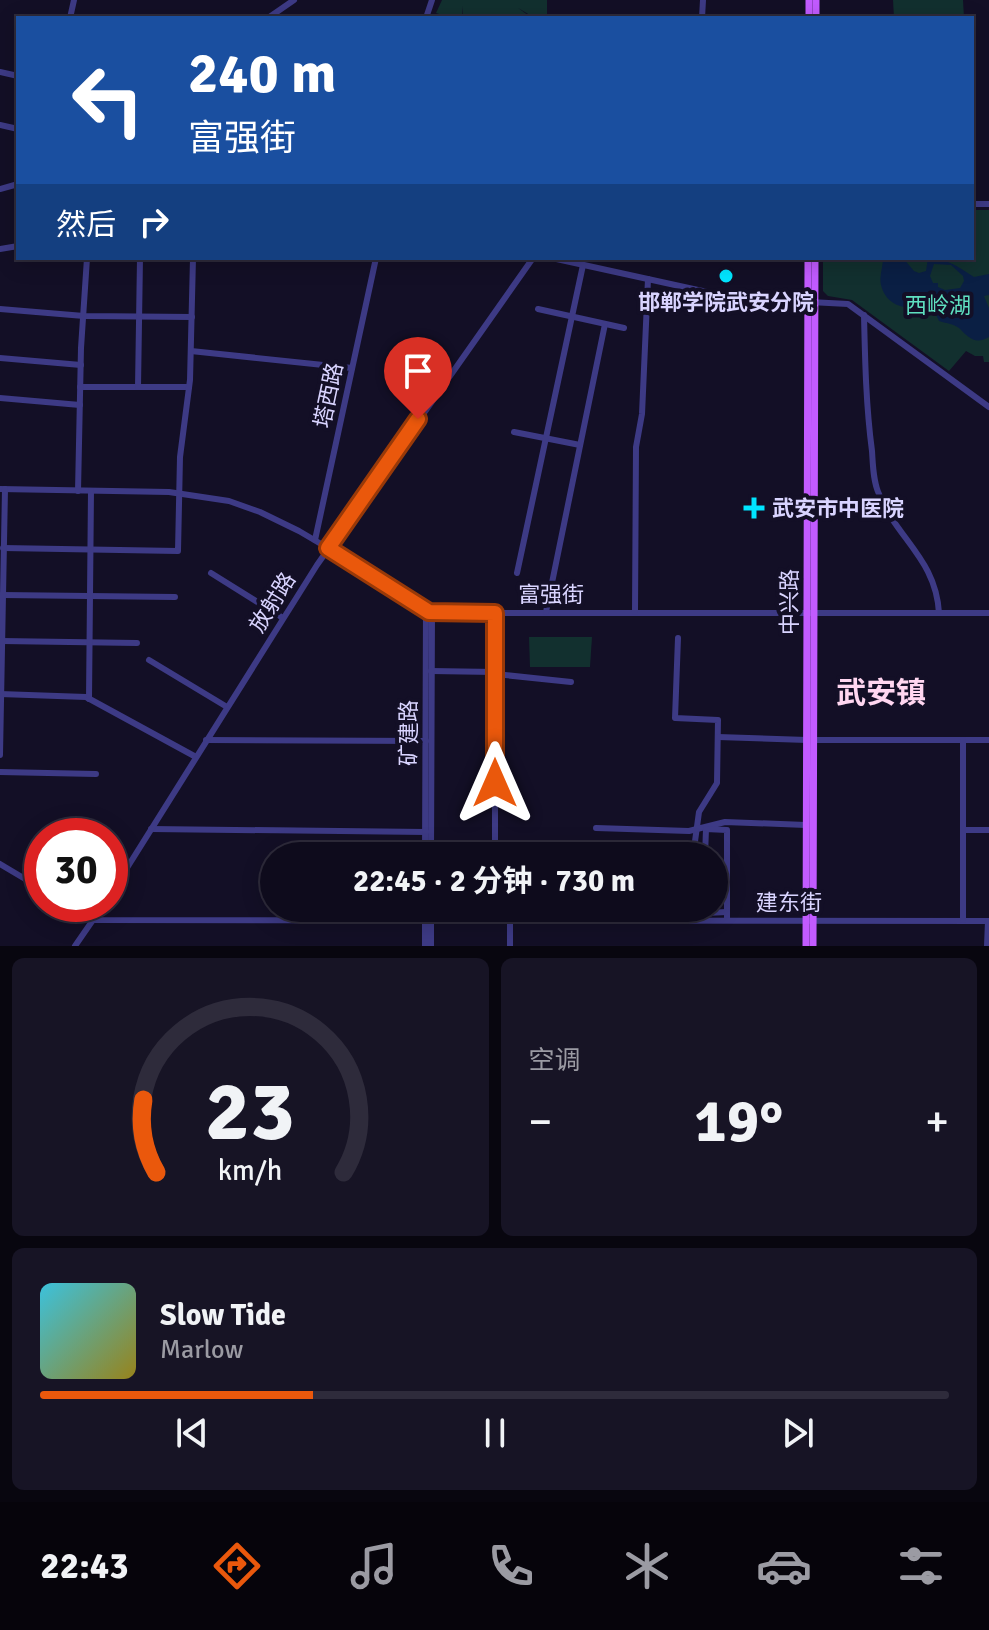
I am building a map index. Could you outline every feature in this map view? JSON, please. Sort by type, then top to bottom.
[{"type":"main road","name":"中兴路","points":[[806,946],[810,920],[811,612],[811,302],[808,260]]},
{"type":"main road","name":"中兴路","points":[[811,302],[815,260]]},
{"type":"main road","name":"中兴路","points":[[810,740],[806,825],[813,946]]},
{"type":"street","points":[[271,16],[294,0]]},
{"type":"street","points":[[78,491],[87,260]]},
{"type":"street","points":[[138,387],[140,260]]},
{"type":"street","points":[[3,548],[178,551],[179,493],[191,351],[193,260]]},
{"type":"street","name":"塔西路","points":[[315,540],[376,260]]},
{"type":"street","name":"放射路","points":[[128,866],[328,548],[532,260]]},
{"type":"street","points":[[561,260],[752,299],[845,303],[989,407]]},
{"type":"street","points":[[517,573],[583,265]]},
{"type":"street","points":[[635,612],[636,447],[642,414],[648,279]]},
{"type":"street","points":[[0,309],[84,316],[192,317]]},
{"type":"street","points":[[538,309],[624,328]]},
{"type":"street","points":[[864,314],[865,378],[877,489],[888,514],[935,582],[939,613]]},
{"type":"street","points":[[546,612],[605,324]]},
{"type":"street","points":[[191,351],[352,368]]},
{"type":"street","points":[[0,358],[81,365]]},
{"type":"street","points":[[80,387],[189,387]]},
{"type":"street","points":[[0,398],[80,405]]},
{"type":"street","points":[[514,432],[580,445]]},
{"type":"street","points":[[0,755],[2,489],[179,493],[218,498],[249,507],[315,540],[429,611]]},
{"type":"street","points":[[89,699],[91,491]]},
{"type":"street","points":[[211,573],[283,618]]},
{"type":"street","points":[[2,595],[175,597]]},
{"type":"street","name":"富强街","points":[[429,611],[989,613]]},
{"type":"street","name":"矿建路","points":[[428,842],[429,611]]},
{"type":"street","name":"矿建路","points":[[427,842],[429,611]]},
{"type":"street","points":[[495,613],[495,842]]},
{"type":"street","points":[[678,638],[675,718],[718,720],[717,783],[701,807],[695,842]]},
{"type":"street","points":[[2,641],[137,643]]},
{"type":"street","points":[[149,660],[227,707]]},
{"type":"street","points":[[431,671],[495,673],[571,682]]},
{"type":"street","points":[[0,694],[89,699],[196,757]]},
{"type":"street","points":[[718,737],[989,740]]},
{"type":"street","points":[[206,740],[426,741]]},
{"type":"street","points":[[963,740],[963,920]]},
{"type":"street","points":[[0,772],[96,774]]},
{"type":"street","points":[[596,828],[685,831],[725,822],[806,825]]},
{"type":"street","points":[[151,829],[426,832]]},
{"type":"street","points":[[706,842],[706,829],[727,830],[727,842]]},
{"type":"street","points":[[963,830],[989,830]]},
{"type":"street","points":[[0,864],[24,878]]},
{"type":"street","name":"建东街","points":[[728,916],[988,921]]},
{"type":"street","name":"建东街","points":[[128,920],[260,920]]},
{"type":"street","points":[[987,946],[988,921]]},
{"type":"street","points":[[75,946],[92,922]]},
{"type":"street","points":[[428,922],[428,946]]},
{"type":"street","points":[[510,922],[510,946]]},
{"type":"green space","points":[[442,0],[547,0],[547,16],[532,16],[518,8],[529,16],[463,16],[463,6],[462,16],[436,13]]},
{"type":"green space","points":[[893,0],[963,0],[964,16],[894,16]]},
{"type":"green space","name":"西岭湖","points":[[974,210],[989,210],[989,362],[984,362],[983,356],[966,351],[949,371],[852,300],[828,296],[823,291],[823,260],[974,260]]},
{"type":"green space","points":[[529,637],[592,637],[590,667],[530,667]]},
{"type":"water","points":[[883,260],[905,260],[919,273],[926,271],[928,260],[941,260],[952,264],[974,277],[989,274],[989,295],[984,296],[989,308],[989,337],[972,339],[957,327],[939,321],[930,302],[916,307],[894,304],[884,293],[880,278]],"holes":[[[934,264],[951,265],[963,276],[960,288],[945,290],[938,287],[938,283],[933,283],[930,276]]]},
{"type":"place","name":"邯郸学院武安分院","points":[[726,276]]},
{"type":"place","name":"武安市中医院","points":[[754,508]]},
{"type":"district","name":"武安镇","points":[[881,693]]},
{"type":"route","points":[[418,419],[328,548],[429,612],[495,613],[495,783]]}]
